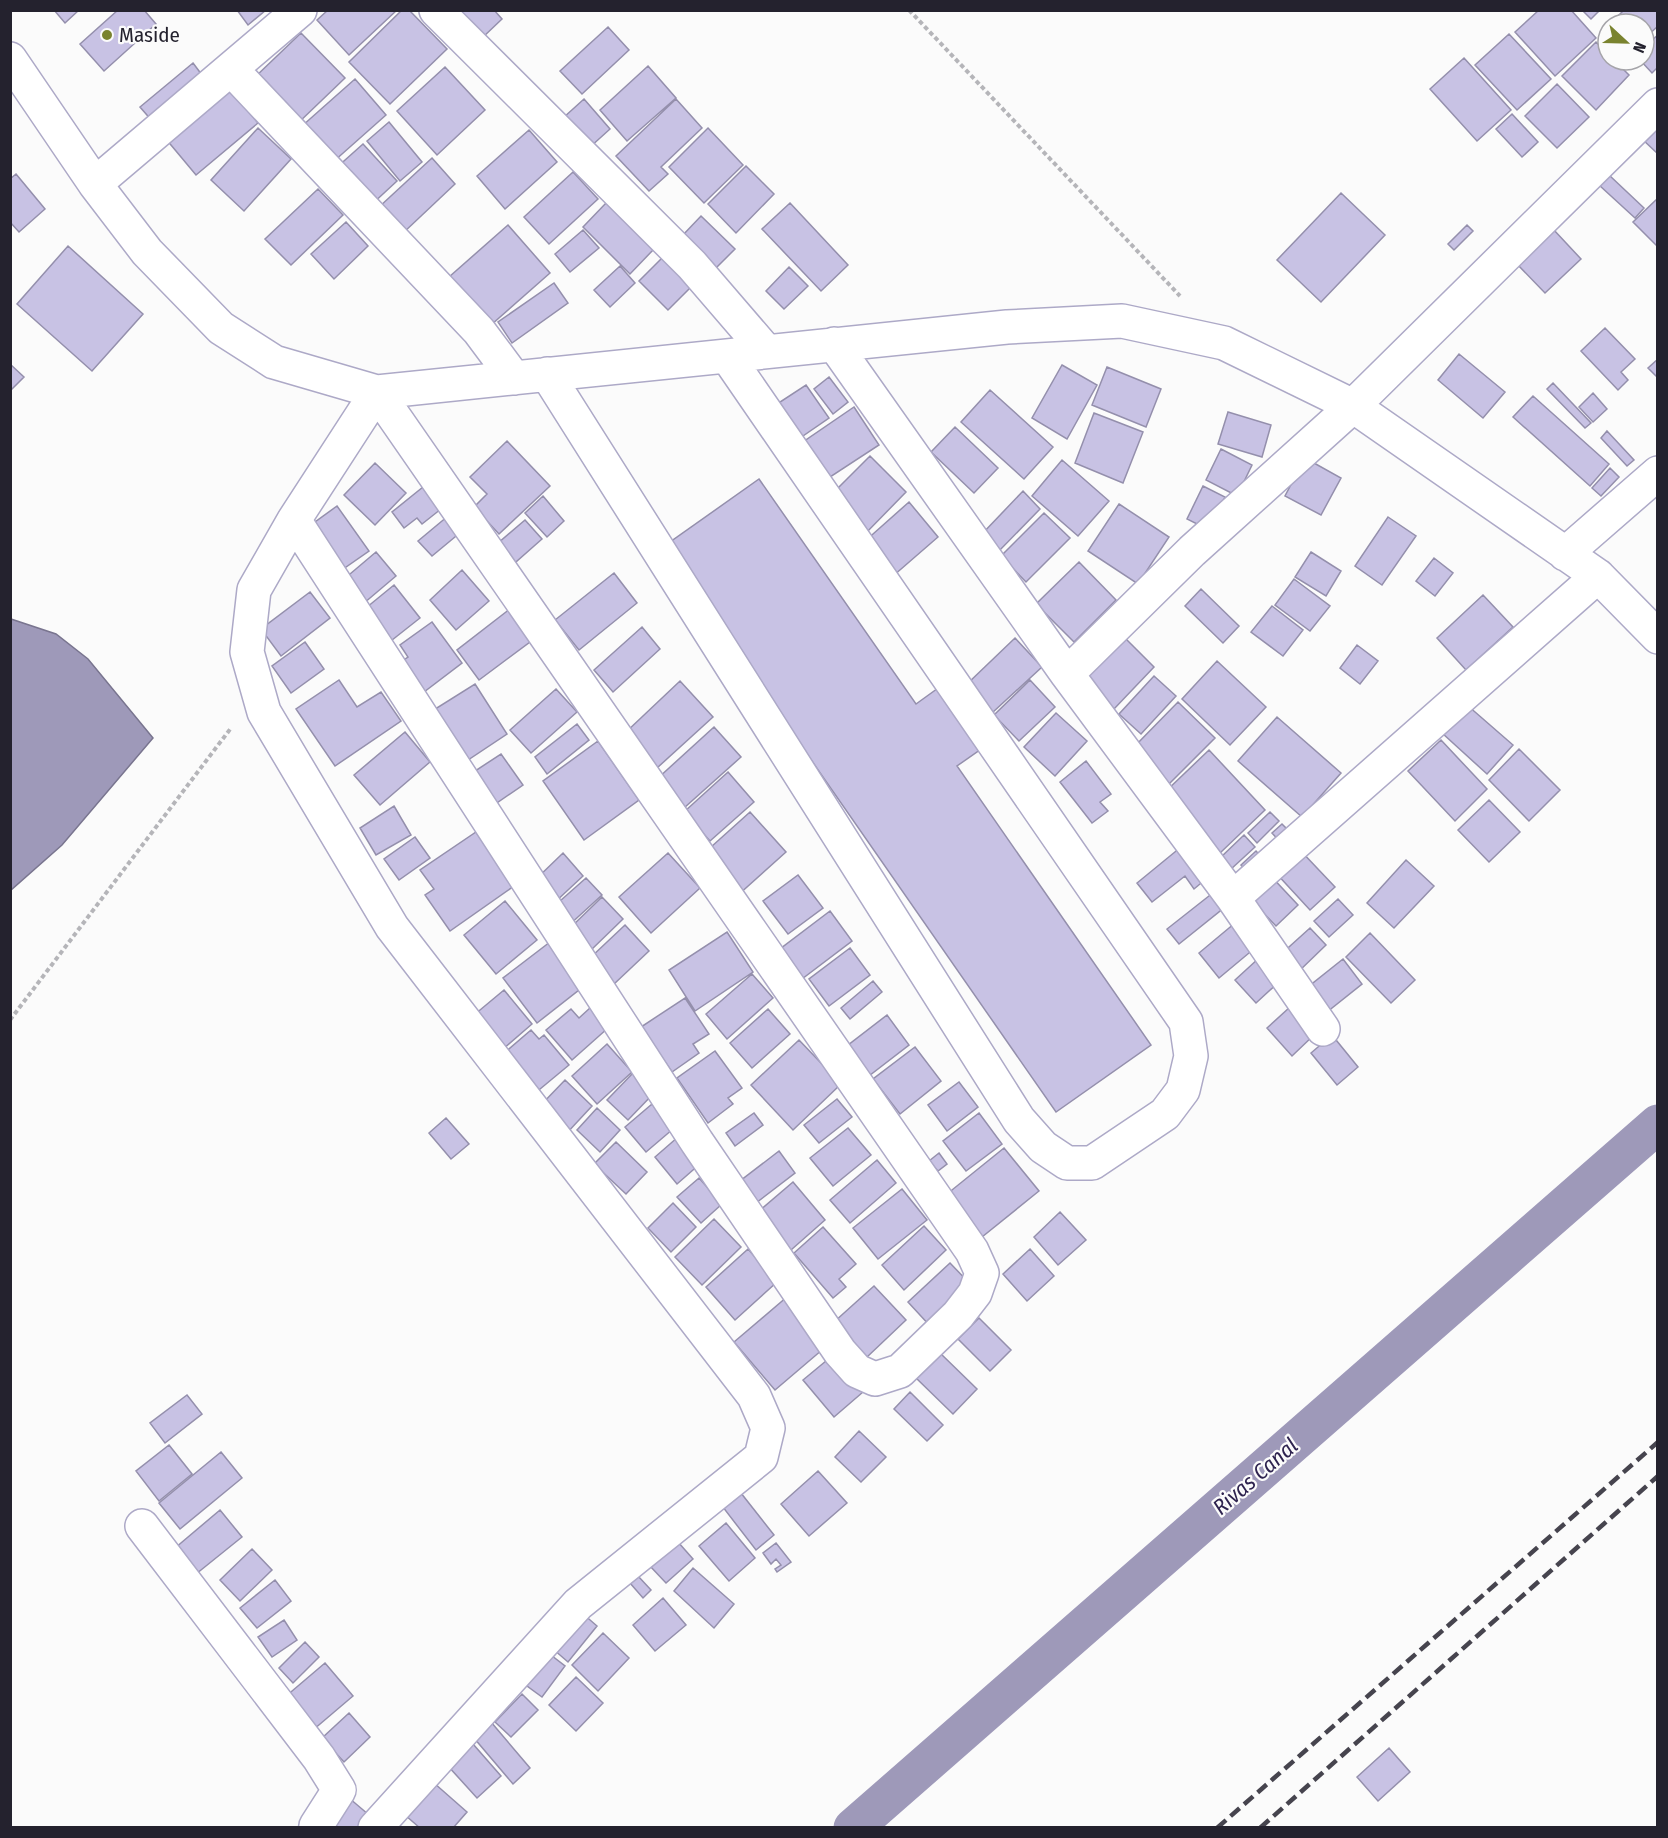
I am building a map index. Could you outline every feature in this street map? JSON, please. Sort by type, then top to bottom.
[{"type":"street","points":[[95,184],[300,10]]},
{"type":"street","points":[[436,10],[692,265],[766,351]]},
{"type":"street","points":[[10,59],[95,184],[147,252],[221,328],[274,362],[377,392],[1007,327],[1122,321],[1224,343],[1353,406],[1598,576],[1658,637]]},
{"type":"street","points":[[231,69],[479,331],[514,378]]},
{"type":"street","points":[[1067,674],[1192,551],[1353,406],[1658,105]]},
{"type":"street","points":[[834,344],[1067,674],[1233,898],[1323,1029]]},
{"type":"street","points":[[547,374],[1019,1120],[1043,1147],[1068,1163],[1092,1163],[1165,1114],[1183,1090],[1191,1056],[1186,1022],[727,356]]},
{"type":"street","points":[[375,1827],[578,1604],[761,1457],[768,1428],[754,1396],[392,927],[264,712],[247,652],[254,590],[294,520],[377,392]]},
{"type":"street","points":[[294,520],[697,1142],[840,1352],[857,1371],[875,1379],[900,1371],[958,1315],[975,1293],[982,1273],[972,1251],[377,392]]},
{"type":"street","points":[[1565,554],[1658,473]]},
{"type":"street","points":[[1233,898],[1598,576]]},
{"type":"street","points":[[142,1526],[319,1758],[339,1790],[317,1827]]},
{"type":"path","points":[[909,10],[1184,300]]},
{"type":"path","points":[[10,1020],[246,708],[264,712]]},
{"type":"shaded area","points":[[11,619],[56,634],[88,659],[153,738],[62,845],[11,890]]},
{"type":"building","points":[[54,10],[79,10],[65,23]]},
{"type":"building","points":[[118,10],[144,10],[156,24],[104,71],[80,44]]},
{"type":"building","points":[[237,10],[266,10],[248,25]]},
{"type":"building","points":[[328,10],[397,10],[349,55],[317,20]]},
{"type":"building","points":[[402,10],[409,10],[447,49],[390,104],[349,62]]},
{"type":"building","points":[[454,10],[494,10],[502,19],[481,39]]},
{"type":"building","points":[[1539,10],[1571,10],[1596,38],[1555,76],[1515,32]]},
{"type":"building","points":[[1582,10],[1600,10],[1596,12],[1591,19]]},
{"type":"building","points":[[1624,10],[1658,10],[1658,26],[1656,28],[1656,12],[1622,12]]},
{"type":"building","points":[[608,27],[629,50],[582,94],[560,71]]},
{"type":"building","points":[[301,33],[345,78],[295,126],[252,80]]},
{"type":"building","points":[[1509,34],[1551,79],[1517,110],[1475,65]]},
{"type":"building","points":[[1658,35],[1658,67],[1656,69],[1656,37]]},
{"type":"building","points":[[1596,42],[1596,72],[1626,72],[1629,75],[1596,110],[1562,76]]},
{"type":"building","points":[[1464,58],[1511,110],[1477,141],[1430,89]]},
{"type":"building","points":[[193,63],[205,79],[153,122],[140,107]]},
{"type":"building","points":[[648,66],[676,98],[627,141],[600,110]]},
{"type":"building","points":[[445,67],[485,110],[437,155],[397,111]]},
{"type":"building","points":[[355,79],[386,115],[333,162],[302,126]]},
{"type":"building","points":[[1557,84],[1589,117],[1557,148],[1525,116]]},
{"type":"building","points":[[228,87],[258,123],[196,175],[166,139]]},
{"type":"building","points":[[584,99],[610,129],[589,148],[563,118]]},
{"type":"building","points":[[676,99],[702,128],[661,167],[668,174],[649,191],[616,156]]},
{"type":"building","points":[[1512,114],[1538,142],[1522,157],[1496,129]]},
{"type":"building","points":[[1658,121],[1658,154],[1641,138]]},
{"type":"building","points":[[389,122],[422,162],[400,181],[367,141]]},
{"type":"building","points":[[258,128],[291,159],[244,211],[211,180]]},
{"type":"building","points":[[708,128],[743,165],[704,203],[669,167]]},
{"type":"building","points":[[529,130],[557,162],[505,209],[477,176]]},
{"type":"building","points":[[363,144],[397,181],[370,206],[335,169]]},
{"type":"building","points":[[432,158],[455,184],[402,234],[378,208]]},
{"type":"building","points":[[746,166],[774,194],[736,233],[708,204]]},
{"type":"building","points":[[573,172],[598,199],[549,244],[524,217]]},
{"type":"building","points":[[16,174],[45,209],[19,232],[10,222],[10,179]]},
{"type":"building","points":[[1609,175],[1644,208],[1635,218],[1599,185]]},
{"type":"building","points":[[318,189],[343,215],[291,265],[265,239]]},
{"type":"building","points":[[1341,193],[1385,235],[1321,302],[1277,260]]},
{"type":"building","points":[[1658,198],[1658,247],[1633,222]]},
{"type":"building","points":[[606,203],[653,250],[630,274],[583,227]]},
{"type":"building","points":[[790,203],[848,265],[821,291],[762,229]]},
{"type":"building","points":[[701,216],[735,249],[715,269],[682,236]]},
{"type":"building","points":[[346,222],[368,246],[334,279],[311,254]]},
{"type":"building","points":[[508,225],[550,273],[491,325],[449,277]]},
{"type":"building","points":[[1467,225],[1473,231],[1454,250],[1448,244]]},
{"type":"building","points":[[1553,229],[1581,259],[1545,293],[1517,264]]},
{"type":"building","points":[[583,230],[599,248],[570,272],[555,254]]},
{"type":"building","points":[[68,246],[143,314],[92,371],[17,304]]},
{"type":"building","points":[[664,256],[693,285],[668,310],[639,281]]},
{"type":"building","points":[[620,266],[635,283],[610,307],[594,290]]},
{"type":"building","points":[[789,267],[808,286],[784,309],[766,291]]},
{"type":"building","points":[[554,283],[568,303],[512,343],[498,322]]},
{"type":"building","points":[[1605,328],[1635,359],[1621,372],[1628,380],[1618,390],[1581,351]]},
{"type":"building","points":[[1459,354],[1505,392],[1483,418],[1438,380]]},
{"type":"building","points":[[1658,359],[1658,378],[1648,368]]},
{"type":"building","points":[[10,364],[24,377],[10,391]]},
{"type":"building","points":[[1062,365],[1097,385],[1067,439],[1032,418]]},
{"type":"building","points":[[1107,367],[1161,389],[1146,427],[1092,405]]},
{"type":"building","points":[[829,377],[848,402],[833,414],[814,389]]},
{"type":"building","points":[[1553,383],[1591,423],[1585,428],[1547,389]]},
{"type":"building","points":[[806,385],[829,418],[800,438],[777,404]]},
{"type":"building","points":[[990,390],[1053,447],[1024,479],[961,422]]},
{"type":"building","points":[[1593,393],[1607,409],[1593,422],[1579,407]]},
{"type":"building","points":[[1533,396],[1609,464],[1590,486],[1513,417]]},
{"type":"building","points":[[854,407],[879,445],[824,481],[800,444]]},
{"type":"building","points":[[1228,412],[1271,425],[1262,457],[1218,444]]},
{"type":"building","points":[[1094,413],[1143,432],[1123,483],[1075,463]]},
{"type":"building","points":[[955,427],[998,468],[974,493],[931,452]]},
{"type":"building","points":[[1607,431],[1634,460],[1627,466],[1601,438]]},
{"type":"building","points":[[507,441],[550,486],[499,534],[474,507],[487,494],[470,477]]},
{"type":"building","points":[[1221,449],[1252,465],[1237,496],[1206,480]]},
{"type":"building","points":[[870,456],[906,492],[865,534],[829,497]]},
{"type":"building","points":[[1305,458],[1341,478],[1321,515],[1285,496]]},
{"type":"building","points":[[1062,460],[1109,501],[1078,536],[1032,496]]},
{"type":"building","points":[[375,463],[406,493],[375,525],[344,495]]},
{"type":"building","points":[[1610,468],[1619,477],[1601,496],[1592,488]]},
{"type":"building","points":[[759,479],[916,704],[941,686],[984,747],[957,766],[1151,1045],[1056,1112],[663,547]]},
{"type":"building","points":[[1203,486],[1225,497],[1209,530],[1187,519]]},
{"type":"building","points":[[423,487],[441,509],[422,524],[417,518],[404,528],[392,512]]},
{"type":"building","points":[[1023,491],[1040,509],[999,551],[982,534]]},
{"type":"building","points":[[543,496],[564,521],[547,537],[525,513]]},
{"type":"building","points":[[909,502],[938,537],[893,576],[864,542]]},
{"type":"building","points":[[1119,504],[1169,537],[1138,584],[1088,551]]},
{"type":"building","points":[[337,506],[369,551],[336,574],[304,530]]},
{"type":"building","points":[[1044,513],[1070,538],[1026,582],[1001,556]]},
{"type":"building","points":[[448,516],[461,532],[432,556],[418,541]]},
{"type":"building","points":[[1388,517],[1416,536],[1382,585],[1355,566]]},
{"type":"building","points":[[525,520],[542,539],[508,569],[491,549]]},
{"type":"building","points":[[376,552],[396,576],[357,609],[337,585]]},
{"type":"building","points":[[1311,552],[1341,571],[1326,596],[1295,577]]},
{"type":"building","points":[[1434,558],[1453,573],[1435,596],[1416,581]]},
{"type":"building","points":[[1079,562],[1116,600],[1074,642],[1036,604]]},
{"type":"building","points":[[462,570],[489,601],[456,630],[430,600]]},
{"type":"building","points":[[614,573],[637,603],[579,650],[555,620]]},
{"type":"building","points":[[1294,579],[1330,606],[1310,631],[1275,605]]},
{"type":"building","points":[[394,585],[420,618],[387,644],[361,612]]},
{"type":"building","points":[[1201,589],[1239,626],[1223,643],[1185,606]]},
{"type":"building","points":[[310,592],[330,618],[281,656],[261,629]]},
{"type":"building","points":[[1483,595],[1513,627],[1466,670],[1437,638]]},
{"type":"building","points":[[515,605],[538,636],[479,680],[457,650]]},
{"type":"building","points":[[1272,606],[1303,630],[1283,656],[1251,632]]},
{"type":"building","points":[[432,622],[462,663],[424,692],[401,662],[408,657],[400,645]]},
{"type":"building","points":[[642,627],[660,649],[613,692],[594,670]]},
{"type":"building","points":[[1123,636],[1154,667],[1114,709],[1082,678]]},
{"type":"building","points":[[1015,638],[1042,667],[992,713],[966,685]]},
{"type":"building","points":[[305,642],[324,669],[291,693],[272,666]]},
{"type":"building","points":[[1357,645],[1378,661],[1360,684],[1340,668]]},
{"type":"building","points":[[1217,661],[1266,707],[1230,745],[1182,699]]},
{"type":"building","points":[[1154,676],[1176,696],[1141,734],[1119,714]]},
{"type":"building","points":[[339,680],[357,707],[381,692],[401,721],[335,766],[296,709]]},
{"type":"building","points":[[1030,680],[1055,707],[1019,741],[994,715]]},
{"type":"building","points":[[680,681],[713,717],[657,768],[625,733]]},
{"type":"building","points":[[475,684],[507,734],[465,762],[432,711]]},
{"type":"building","points":[[556,689],[577,712],[531,753],[510,730]]},
{"type":"building","points":[[1178,702],[1215,738],[1169,784],[1133,748]]},
{"type":"building","points":[[1467,705],[1513,745],[1487,774],[1442,733]]},
{"type":"building","points":[[1056,713],[1087,741],[1055,776],[1024,747]]},
{"type":"building","points":[[1277,717],[1341,773],[1302,817],[1238,761]]},
{"type":"building","points":[[577,724],[589,740],[547,774],[535,757]]},
{"type":"building","points":[[714,727],[741,757],[684,808],[657,779]]},
{"type":"building","points":[[405,732],[430,762],[380,805],[354,775]]},
{"type":"building","points":[[1441,740],[1487,789],[1455,821],[1408,771]]},
{"type":"building","points":[[598,741],[639,800],[584,840],[543,781]]},
{"type":"building","points":[[1519,749],[1560,790],[1529,821],[1489,780]]},
{"type":"building","points":[[1209,750],[1265,810],[1219,854],[1163,794]]},
{"type":"building","points":[[501,754],[523,785],[491,807],[469,775]]},
{"type":"building","points":[[1086,761],[1111,794],[1100,802],[1108,811],[1092,823],[1060,782]]},
{"type":"building","points":[[728,772],[754,802],[710,841],[684,812]]},
{"type":"building","points":[[1489,800],[1520,832],[1489,862],[1458,830]]},
{"type":"building","points":[[394,806],[411,835],[376,855],[360,828]]},
{"type":"building","points":[[750,812],[786,852],[737,896],[701,856]]},
{"type":"building","points":[[1270,812],[1279,821],[1257,843],[1248,833]]},
{"type":"building","points":[[1282,824],[1293,835],[1283,845],[1272,833]]},
{"type":"building","points":[[476,832],[514,886],[450,931],[425,895],[434,889],[420,870]]},
{"type":"building","points":[[1244,835],[1255,847],[1230,870],[1219,859]]},
{"type":"building","points":[[415,837],[430,858],[399,880],[384,859]]},
{"type":"building","points":[[1181,847],[1206,879],[1194,889],[1185,876],[1152,902],[1137,883]]},
{"type":"building","points":[[1299,849],[1335,887],[1310,910],[1275,872]]},
{"type":"building","points":[[1256,851],[1266,862],[1251,876],[1241,865]]},
{"type":"building","points":[[563,853],[583,876],[553,904],[533,882]]},
{"type":"building","points":[[668,853],[700,888],[651,933],[619,897]]},
{"type":"building","points":[[1406,860],[1434,886],[1394,928],[1367,903]]},
{"type":"building","points":[[1269,874],[1298,905],[1276,926],[1247,896]]},
{"type":"building","points":[[798,875],[823,908],[788,934],[763,901]]},
{"type":"building","points":[[586,878],[602,895],[567,927],[551,909]]},
{"type":"building","points":[[1214,892],[1225,907],[1179,944],[1167,929]]},
{"type":"building","points":[[602,897],[623,919],[589,952],[568,930]]},
{"type":"building","points":[[1338,899],[1353,915],[1329,937],[1314,921]]},
{"type":"building","points":[[505,901],[537,940],[496,974],[464,935]]},
{"type":"building","points":[[830,911],[852,941],[798,982],[776,952]]},
{"type":"building","points":[[1235,923],[1255,948],[1219,978],[1199,953]]},
{"type":"building","points":[[625,925],[649,951],[613,985],[589,959]]},
{"type":"building","points":[[1310,928],[1326,945],[1296,974],[1279,956]]},
{"type":"building","points":[[727,932],[753,972],[695,1011],[669,970]]},
{"type":"building","points":[[1370,933],[1415,980],[1391,1003],[1346,957]]},
{"type":"building","points":[[550,942],[584,986],[537,1023],[503,978]]},
{"type":"building","points":[[850,948],[870,975],[829,1006],[809,979]]},
{"type":"building","points":[[1259,958],[1280,981],[1256,1003],[1235,980]]},
{"type":"building","points":[[1343,959],[1362,984],[1322,1016],[1303,991]]},
{"type":"building","points":[[752,974],[773,998],[727,1039],[706,1014]]},
{"type":"building","points":[[873,981],[882,992],[850,1019],[841,1008]]},
{"type":"building","points":[[504,990],[532,1024],[502,1050],[474,1015]]},
{"type":"building","points":[[685,998],[709,1034],[693,1044],[699,1053],[672,1072],[641,1027]]},
{"type":"building","points":[[591,1007],[608,1028],[572,1060],[546,1030],[571,1009],[579,1018]]},
{"type":"building","points":[[1290,1007],[1315,1034],[1292,1056],[1267,1028]]},
{"type":"building","points":[[768,1009],[790,1034],[752,1068],[730,1043]]},
{"type":"building","points":[[887,1015],[909,1045],[865,1079],[843,1049]]},
{"type":"building","points":[[531,1030],[539,1039],[544,1035],[569,1065],[528,1099],[495,1061]]},
{"type":"building","points":[[1332,1035],[1358,1067],[1337,1085],[1311,1053]]},
{"type":"building","points":[[799,1040],[841,1084],[793,1130],[751,1085]]},
{"type":"building","points":[[607,1044],[632,1072],[597,1104],[572,1076]]},
{"type":"building","points":[[915,1047],[941,1081],[900,1114],[873,1079]]},
{"type":"building","points":[[715,1051],[742,1088],[728,1098],[733,1104],[708,1123],[677,1078]]},
{"type":"building","points":[[633,1073],[654,1093],[628,1120],[607,1100]]},
{"type":"building","points":[[565,1080],[592,1106],[566,1134],[539,1107]]},
{"type":"building","points":[[959,1082],[978,1107],[947,1131],[928,1105]]},
{"type":"building","points":[[837,1099],[852,1117],[819,1143],[804,1125]]},
{"type":"building","points":[[652,1104],[673,1129],[646,1152],[625,1127]]},
{"type":"building","points":[[597,1108],[620,1130],[600,1152],[577,1130]]},
{"type":"building","points":[[754,1113],[763,1125],[735,1146],[726,1133]]},
{"type":"building","points":[[979,1113],[1002,1144],[966,1171],[943,1141]]},
{"type":"building","points":[[446,1118],[469,1144],[451,1159],[429,1133]]},
{"type":"building","points":[[848,1128],[871,1155],[833,1186],[810,1158]]},
{"type":"building","points":[[678,1137],[701,1163],[677,1184],[655,1157]]},
{"type":"building","points":[[616,1142],[647,1172],[626,1194],[594,1164]]},
{"type":"building","points":[[1004,1148],[1039,1191],[982,1237],[947,1194]]},
{"type":"building","points":[[779,1151],[795,1173],[756,1203],[740,1181]]},
{"type":"building","points":[[939,1153],[947,1164],[938,1171],[929,1161]]},
{"type":"building","points":[[877,1160],[896,1183],[850,1223],[830,1200]]},
{"type":"building","points":[[699,1178],[722,1204],[701,1223],[677,1197]]},
{"type":"building","points":[[793,1182],[825,1220],[791,1250],[758,1212]]},
{"type":"building","points":[[902,1189],[927,1220],[878,1259],[853,1228]]},
{"type":"building","points":[[673,1203],[696,1227],[671,1252],[648,1228]]},
{"type":"building","points":[[1060,1212],[1086,1240],[1058,1265],[1034,1237]]},
{"type":"building","points":[[714,1219],[741,1247],[702,1285],[675,1257]]},
{"type":"building","points":[[924,1226],[946,1250],[904,1290],[882,1265]]},
{"type":"building","points":[[823,1227],[856,1264],[839,1279],[846,1287],[833,1298],[794,1253]]},
{"type":"building","points":[[748,1249],[777,1282],[735,1320],[706,1287]]},
{"type":"building","points":[[1030,1249],[1054,1276],[1027,1301],[1003,1274]]},
{"type":"building","points":[[950,1263],[973,1287],[931,1327],[908,1302]]},
{"type":"building","points":[[874,1286],[906,1320],[866,1358],[834,1322]]},
{"type":"building","points":[[788,1296],[829,1344],[775,1390],[734,1342]]},
{"type":"building","points":[[979,1318],[1011,1350],[990,1371],[958,1339]]},
{"type":"building","points":[[939,1352],[977,1389],[953,1414],[915,1377]]},
{"type":"building","points":[[832,1356],[863,1392],[834,1417],[803,1380]]},
{"type":"building","points":[[910,1392],[943,1425],[927,1441],[894,1409]]},
{"type":"building","points":[[187,1395],[202,1414],[165,1443],[150,1423]]},
{"type":"building","points":[[859,1431],[886,1457],[861,1482],[835,1457]]},
{"type":"building","points":[[169,1445],[192,1474],[159,1501],[136,1471]]},
{"type":"building","points":[[221,1452],[242,1478],[180,1529],[159,1503]]},
{"type":"building","points":[[818,1471],[847,1503],[809,1536],[781,1504]]},
{"type":"building","points":[[737,1488],[774,1535],[756,1550],[719,1502]]},
{"type":"building","points":[[220,1510],[242,1537],[196,1574],[175,1548]]},
{"type":"building","points":[[726,1523],[755,1558],[729,1581],[699,1546]]},
{"type":"building","points":[[678,1542],[693,1559],[666,1583],[650,1566]]},
{"type":"building","points":[[776,1543],[791,1562],[777,1572],[775,1569],[781,1565],[776,1559],[771,1564],[763,1553]]},
{"type":"building","points":[[252,1549],[272,1570],[240,1601],[220,1580]]},
{"type":"building","points":[[693,1568],[734,1604],[714,1628],[674,1591]]},
{"type":"building","points":[[638,1576],[651,1590],[643,1598],[630,1583]]},
{"type":"building","points":[[275,1580],[291,1601],[257,1628],[240,1608]]},
{"type":"building","points":[[663,1598],[686,1625],[655,1651],[633,1625]]},
{"type":"building","points":[[582,1613],[597,1626],[568,1662],[553,1649]]},
{"type":"building","points":[[284,1620],[297,1640],[272,1657],[258,1637]]},
{"type":"building","points":[[603,1633],[629,1658],[598,1691],[572,1665]]},
{"type":"building","points":[[305,1642],[319,1657],[293,1683],[279,1668]]},
{"type":"building","points":[[547,1652],[565,1666],[542,1697],[523,1683]]},
{"type":"building","points":[[325,1663],[353,1696],[313,1730],[285,1697]]},
{"type":"building","points":[[576,1677],[603,1703],[576,1731],[549,1705]]},
{"type":"building","points":[[522,1694],[538,1710],[511,1737],[495,1722]]},
{"type":"building","points":[[349,1713],[370,1737],[344,1762],[322,1738]]},
{"type":"building","points":[[491,1722],[530,1768],[513,1784],[474,1738]]},
{"type":"building","points":[[473,1744],[501,1776],[477,1798],[448,1766]]},
{"type":"building","points":[[1389,1748],[1410,1772],[1378,1801],[1357,1777]]},
{"type":"building","points":[[434,1783],[467,1812],[453,1828],[420,1828],[405,1815]]},
{"type":"building","points":[[349,1798],[375,1820],[369,1828],[333,1828]]},
{"type":"waterway","name":"Rivas Canal","points":[[853,1828],[1658,1124]]},
{"type":"railway","points":[[1217,1828],[1658,1442]]},
{"type":"railway","points":[[1260,1828],[1658,1476]]},
{"type":"place","name":"Maside","points":[[107,35]]}]
